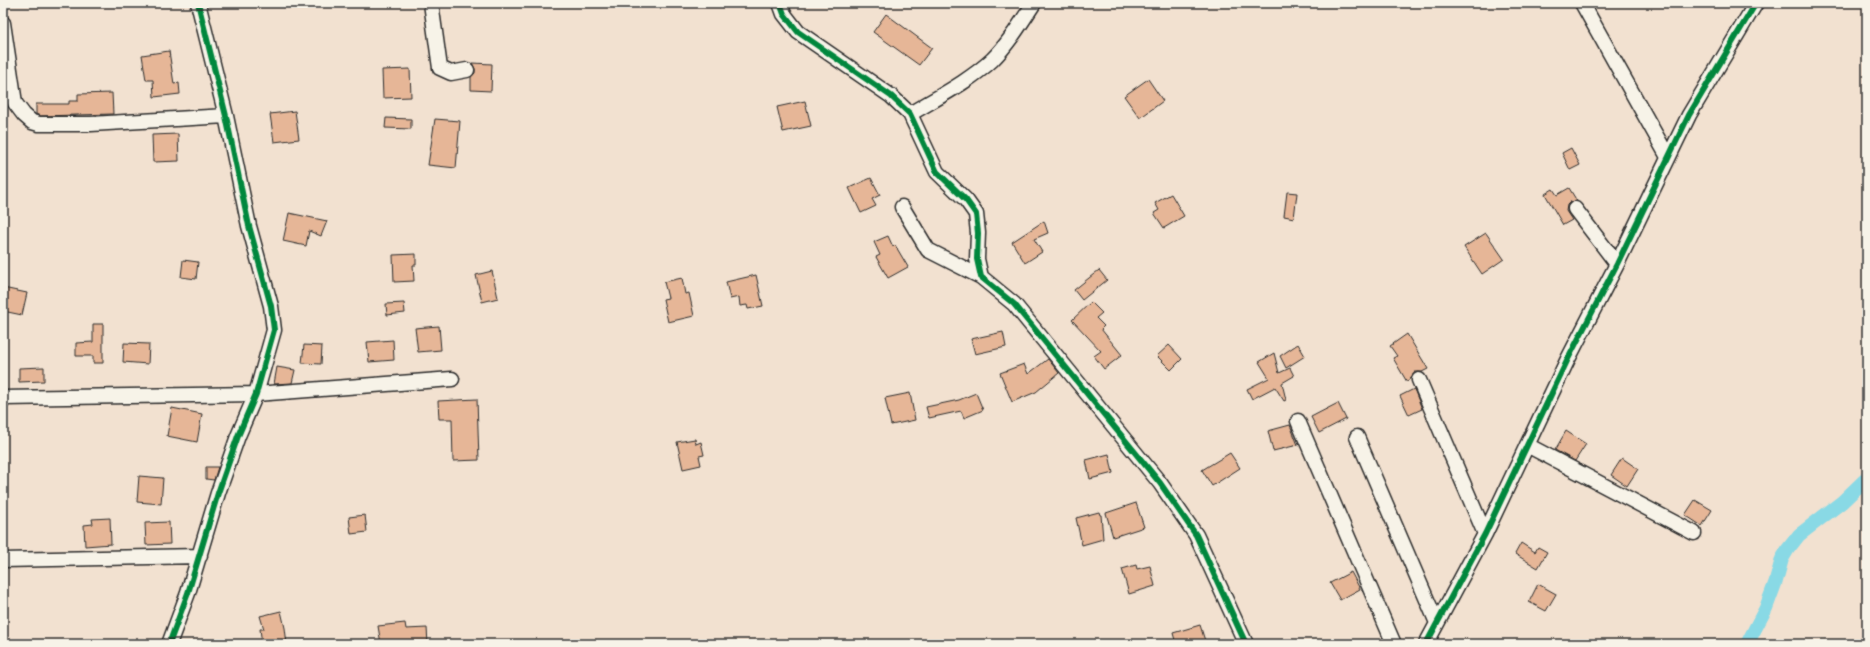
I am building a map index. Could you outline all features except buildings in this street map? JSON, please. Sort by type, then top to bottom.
[{"type":"street","points":[[169,644],[188,593],[218,493],[238,436],[256,394],[274,330],[271,306],[249,226],[226,116],[198,3]]},
{"type":"street","points":[[431,3],[440,68],[451,73],[467,70]]},
{"type":"street","points":[[780,3],[784,14],[798,32],[891,96],[910,114],[937,172],[966,200],[976,214],[978,233],[977,260],[981,277]]},
{"type":"street","points":[[910,114],[965,81],[992,60],[1015,33],[1034,3]]},
{"type":"street","points":[[1582,3],[1668,158]]},
{"type":"street","points":[[1426,644],[1485,534],[1567,361],[1617,264],[1689,115],[1756,3]]},
{"type":"street","points":[[3,24],[15,103],[32,122],[39,124],[91,124],[157,118],[192,119],[226,116]]},
{"type":"street","points":[[902,207],[928,250],[981,277],[1014,304],[1164,490],[1196,535],[1246,644]]},
{"type":"street","points":[[1575,209],[1617,264]]},
{"type":"street","points":[[3,398],[256,394],[452,379]]},
{"type":"street","points":[[1419,380],[1485,534]]},
{"type":"street","points":[[1298,420],[1394,644]]},
{"type":"street","points":[[1357,437],[1436,623]]},
{"type":"street","points":[[1527,445],[1694,533]]},
{"type":"street","points":[[3,560],[200,556]]},
{"type":"waterway","points":[[1747,644],[1766,608],[1782,559],[1788,549],[1799,535],[1842,502],[1867,478]]},
{"type":"cycle path","points":[[169,644],[188,593],[218,493],[238,436],[256,394],[274,330],[271,306],[249,226],[226,116],[198,3]]},
{"type":"cycle path","points":[[780,3],[784,14],[798,32],[891,96],[910,114],[937,172],[966,200],[976,214],[978,233],[977,259],[981,277],[1014,304],[1160,483],[1196,535],[1246,644]]},
{"type":"cycle path","points":[[1426,644],[1485,534],[1567,361],[1617,264],[1689,115],[1756,3]]}]
